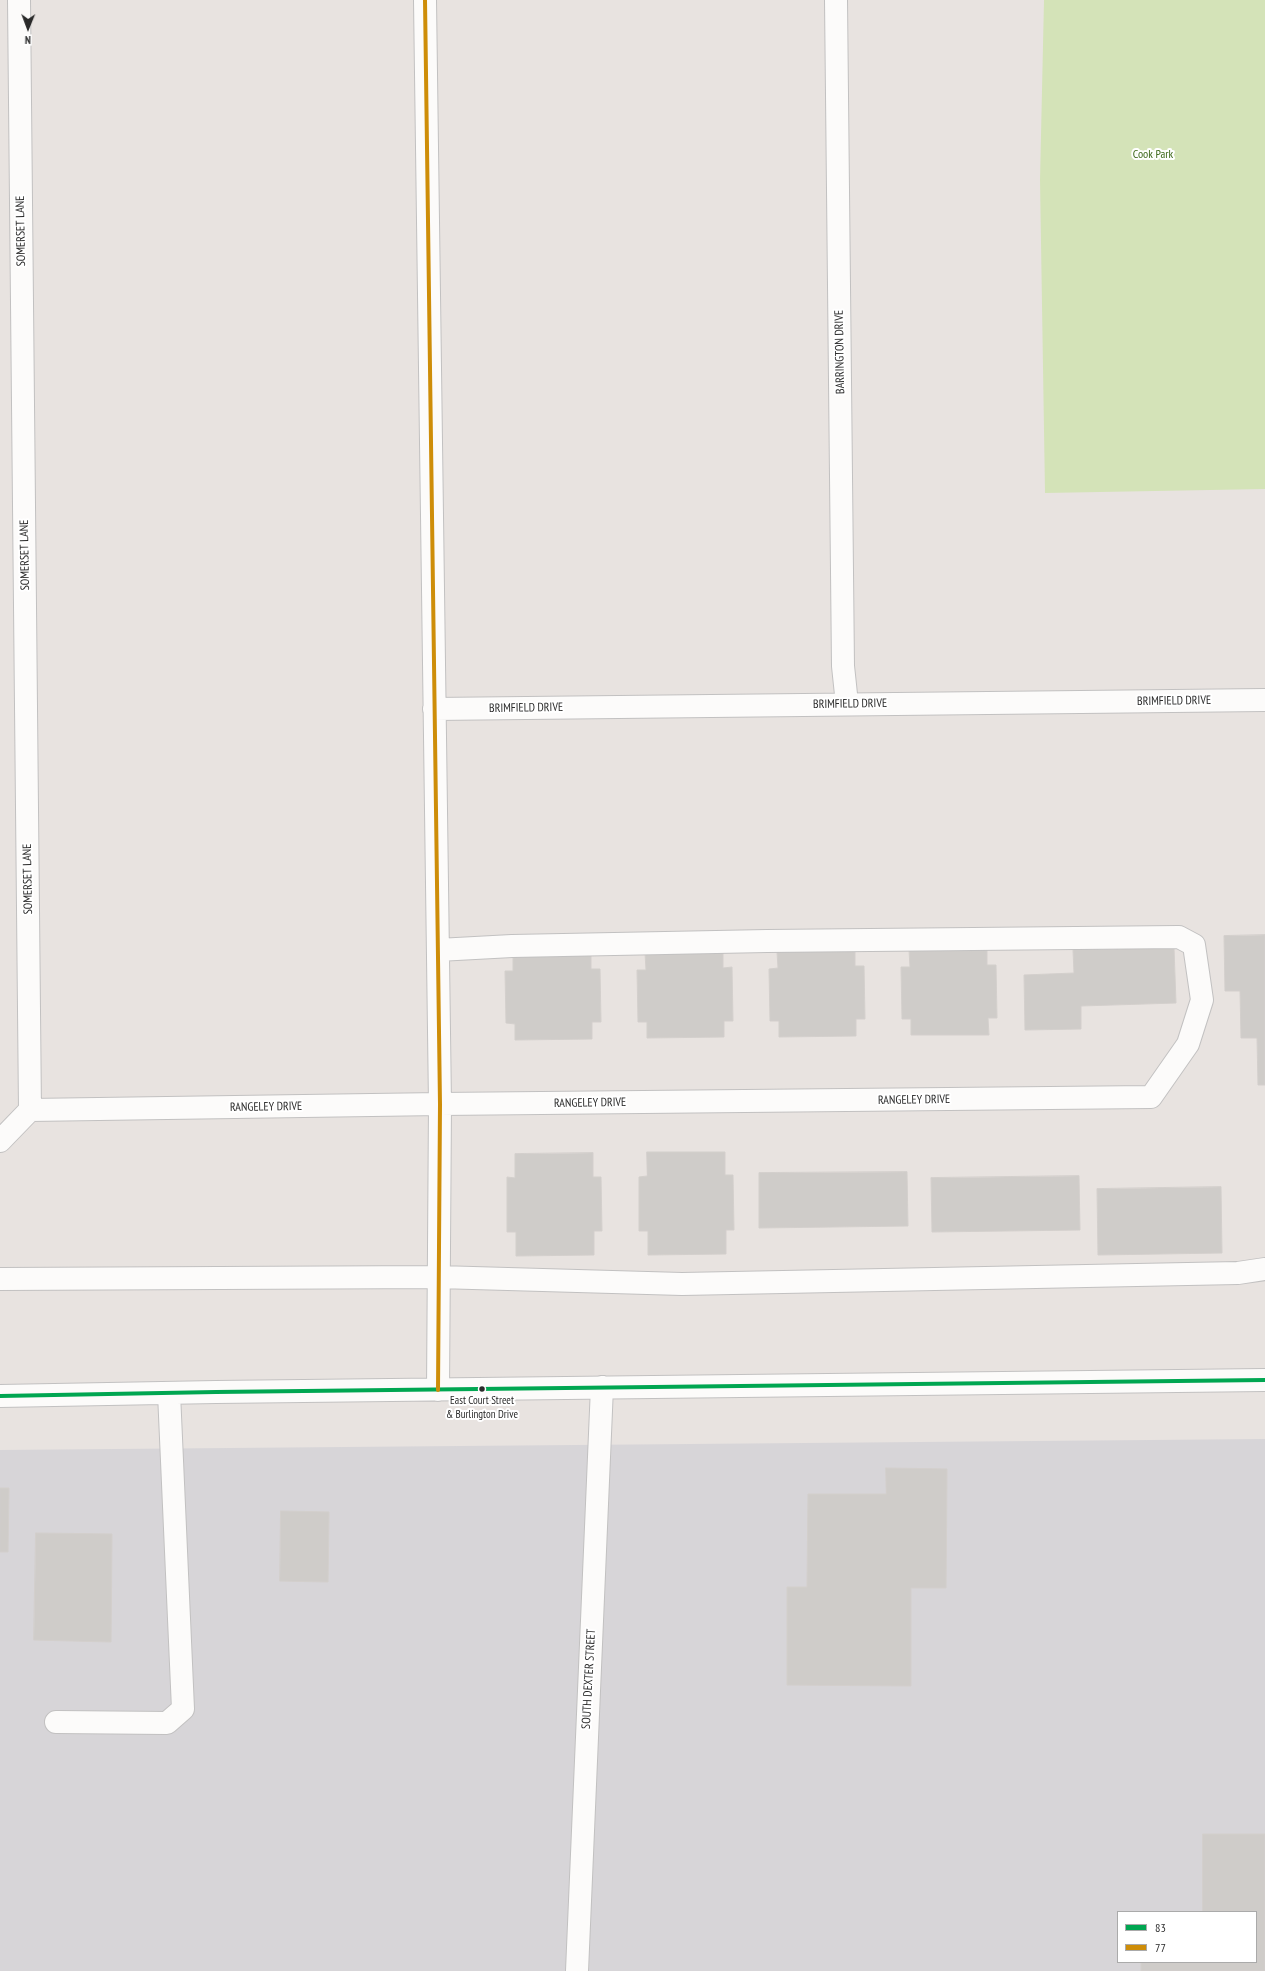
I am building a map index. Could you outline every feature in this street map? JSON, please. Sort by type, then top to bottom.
[{"type":"street","name":"SOMERSET LANE","points":[[19,0],[30,1110]]},
{"type":"street","points":[[425,0],[440,1104],[438,1390]]},
{"type":"street","name":"BARRINGTON DRIVE","points":[[836,0],[843,666],[847,704]]},
{"type":"street","name":"BRIMFIELD DRIVE","points":[[434,709],[1265,700]]},
{"type":"street","name":"RANGELEY DRIVE","points":[[30,1110],[440,1104],[1151,1097],[1188,1044],[1202,1000],[1194,945],[1179,937],[727,942],[512,946],[438,950]]},
{"type":"street","points":[[0,1141],[30,1110]]},
{"type":"street","points":[[0,1279],[438,1277],[682,1284],[1238,1273],[1265,1269]]},
{"type":"street","points":[[0,1396],[169,1392],[1265,1380]]},
{"type":"street","name":"SOUTH DEXTER STREET","points":[[577,1971],[602,1387]]},
{"type":"street","points":[[56,1722],[167,1723],[183,1709],[169,1392]]},
{"type":"shaded area","points":[[1265,1439],[1265,1971],[0,1971],[0,1450]]},
{"type":"green space","name":"Cook Park","points":[[1044,0],[1265,0],[1265,489],[1045,493],[1040,180]]},
{"type":"building","points":[[1265,935],[1265,1085],[1258,1085],[1257,1038],[1241,1038],[1240,991],[1225,991],[1224,936]]},
{"type":"building","points":[[987,948],[987,965],[996,965],[997,1018],[988,1018],[989,1035],[911,1035],[911,1019],[902,1019],[901,967],[910,967],[909,950]]},
{"type":"building","points":[[1174,948],[1176,1003],[1081,1006],[1081,1029],[1025,1030],[1024,975],[1074,973],[1073,950]]},
{"type":"building","points":[[855,950],[855,966],[864,966],[865,1019],[856,1019],[856,1036],[779,1037],[779,1021],[770,1021],[769,969],[778,968],[777,952]]},
{"type":"building","points":[[723,951],[723,968],[732,967],[733,1021],[724,1021],[724,1037],[647,1038],[647,1022],[638,1022],[637,970],[646,970],[645,953]]},
{"type":"building","points":[[591,953],[591,969],[600,969],[601,1022],[592,1022],[592,1039],[515,1040],[515,1024],[506,1023],[505,971],[513,971],[513,955]]},
{"type":"building","points":[[647,1152],[725,1152],[725,1175],[733,1175],[734,1230],[726,1230],[726,1254],[648,1255],[648,1231],[639,1231],[639,1177],[647,1176]]},
{"type":"building","points":[[593,1153],[593,1177],[601,1177],[602,1231],[594,1231],[594,1255],[516,1256],[516,1232],[507,1232],[507,1177],[515,1178],[515,1154]]},
{"type":"building","points":[[907,1172],[908,1226],[759,1228],[759,1173]]},
{"type":"building","points":[[1079,1176],[1080,1230],[932,1232],[931,1178]]},
{"type":"building","points":[[1221,1187],[1222,1253],[1098,1255],[1097,1189]]},
{"type":"building","points":[[886,1468],[947,1469],[946,1588],[911,1588],[911,1686],[787,1685],[787,1587],[807,1587],[808,1494],[886,1494]]},
{"type":"building","points":[[0,1488],[9,1488],[8,1552],[0,1552]]},
{"type":"building","points":[[281,1511],[329,1512],[328,1582],[280,1581]]},
{"type":"building","points":[[36,1533],[112,1534],[111,1642],[34,1640]]},
{"type":"building","points":[[1203,1834],[1265,1834],[1265,1971],[1141,1971],[1141,1963],[1257,1963],[1257,1911],[1203,1911]]},
{"type":"transit line","name":"77","points":[[425,0],[440,1104],[438,1390]]},
{"type":"transit line","name":"83","points":[[0,1396],[216,1392],[1265,1380]]},
{"type":"place","name":"East Court Street & Burlington Drive","points":[[482,1389]]}]
